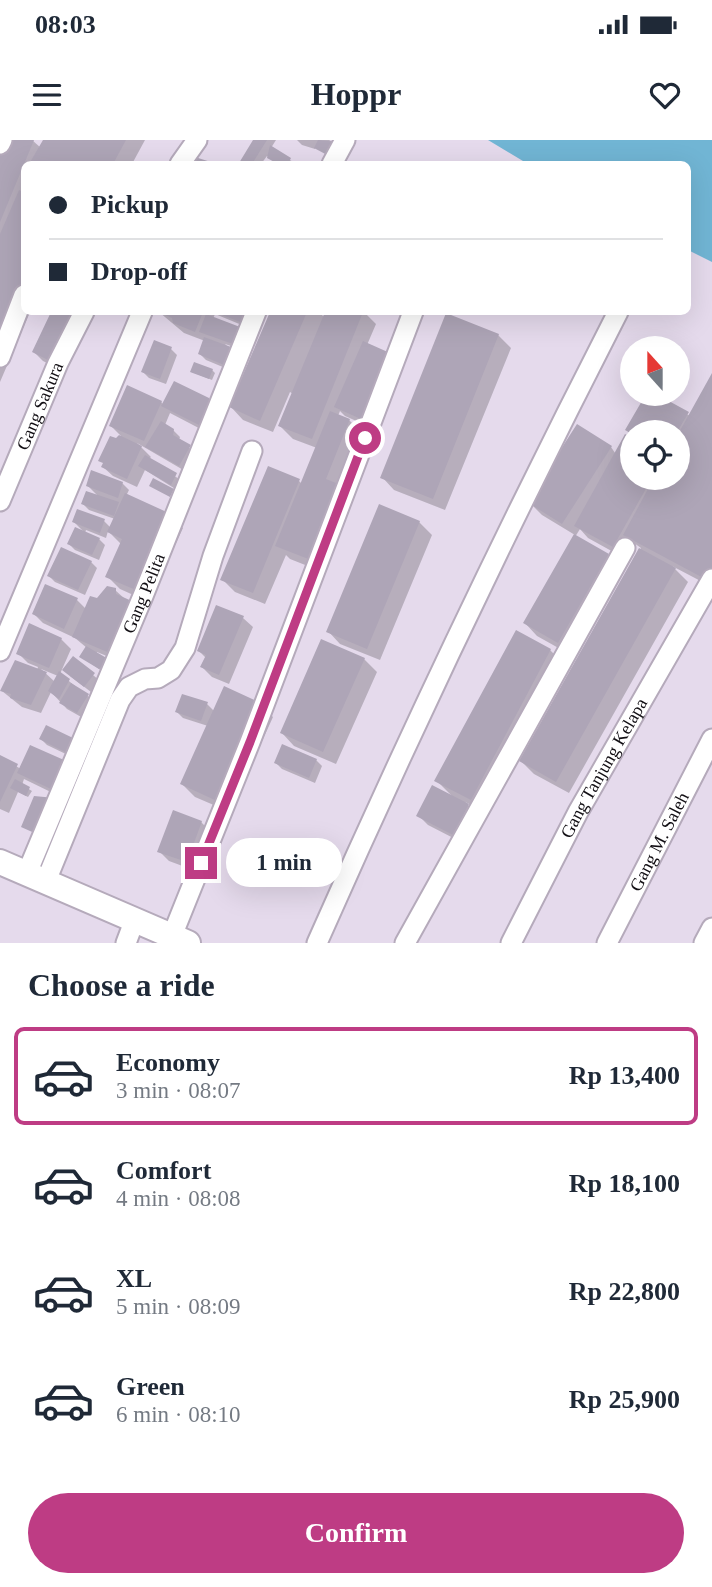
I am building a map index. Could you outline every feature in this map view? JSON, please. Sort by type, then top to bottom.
[{"type":"main road","points":[[0,862],[135,919],[171,939]]},
{"type":"street","points":[[182,161],[197,140]]},
{"type":"street","points":[[334,161],[345,140]]},
{"type":"street","points":[[0,357],[21,303]]},
{"type":"street","name":"Gang Sakura","points":[[0,501],[58,363],[83,315]]},
{"type":"street","points":[[0,651],[141,315]]},
{"type":"street","name":"Gang Pelita","points":[[37,877],[143,596],[255,315]]},
{"type":"street","points":[[171,939],[250,742],[412,315]]},
{"type":"street","points":[[317,943],[376,808],[616,315]]},
{"type":"street","points":[[37,877],[120,700],[129,687],[145,679],[158,678],[171,670],[185,648],[213,556],[251,451]]},
{"type":"street","points":[[405,943],[625,548]]},
{"type":"street","name":"Gang Tanjung Kelapa","points":[[511,943],[579,812],[712,579]]},
{"type":"street","name":"Gang M. Saleh","points":[[607,943],[712,739]]},
{"type":"street","points":[[126,943],[135,919]]},
{"type":"street","points":[[704,943],[712,928]]},
{"type":"water","points":[[488,140],[712,140],[712,262],[691,252],[691,161],[523,161]]},
{"type":"building","points":[[5,140],[34,140],[25,161],[21,161],[21,171],[0,222],[0,153]]},
{"type":"building","points":[[43,140],[126,140],[115,161],[31,161]]},
{"type":"building","points":[[253,140],[267,140],[254,161],[240,161]]},
{"type":"building","points":[[318,140],[336,142],[329,156],[314,148]]},
{"type":"building","points":[[270,145],[291,158],[290,161],[272,161],[267,158]]},
{"type":"building","points":[[195,157],[208,161],[192,161]]},
{"type":"building","points":[[19,190],[21,191],[21,289],[0,340],[0,234]]},
{"type":"building","points":[[50,315],[77,315],[54,363],[32,352]]},
{"type":"building","points":[[165,315],[202,315],[195,332],[173,323],[172,318]]},
{"type":"building","points":[[206,315],[240,327],[233,344],[199,332]]},
{"type":"building","points":[[222,315],[247,315],[243,323]]},
{"type":"building","points":[[269,315],[306,315],[260,421],[229,407]]},
{"type":"building","points":[[324,315],[362,315],[312,439],[278,426]]},
{"type":"building","points":[[445,315],[499,334],[433,499],[380,478]]},
{"type":"building","points":[[204,337],[231,347],[224,365],[198,354]]},
{"type":"building","points":[[154,340],[172,347],[160,379],[141,372]]},
{"type":"building","points":[[363,341],[390,353],[361,419],[334,407]]},
{"type":"building","points":[[194,362],[213,369],[209,379],[190,372]]},
{"type":"building","points":[[712,373],[712,571],[707,580],[623,535],[647,490],[690,490],[690,420],[686,420]]},
{"type":"building","points":[[174,381],[209,398],[213,411],[205,428],[161,406]]},
{"type":"building","points":[[127,385],[162,401],[144,441],[109,426]]},
{"type":"building","points":[[639,406],[678,406],[689,412],[684,420],[631,420]]},
{"type":"building","points":[[330,411],[350,419],[326,479],[341,485],[311,560],[275,546]]},
{"type":"building","points":[[161,421],[174,429],[173,435],[191,445],[179,466],[145,447]]},
{"type":"building","points":[[577,424],[612,446],[562,524],[527,502]]},
{"type":"building","points":[[119,435],[142,446],[127,479],[101,467],[103,463],[98,461],[110,436],[116,438]]},
{"type":"building","points":[[620,443],[620,490],[645,490],[613,547],[574,526]]},
{"type":"building","points":[[145,455],[177,473],[171,485],[138,466]]},
{"type":"building","points":[[268,466],[300,479],[253,593],[220,580]]},
{"type":"building","points":[[91,470],[123,482],[118,498],[86,486]]},
{"type":"building","points":[[153,478],[174,489],[170,497],[149,486]]},
{"type":"building","points":[[86,491],[119,502],[114,516],[81,504]]},
{"type":"building","points":[[125,493],[171,514],[136,590],[105,577],[122,539],[107,532]]},
{"type":"building","points":[[379,504],[420,521],[367,649],[326,632]]},
{"type":"building","points":[[77,509],[105,519],[100,533],[72,522]]},
{"type":"building","points":[[75,527],[100,538],[92,555],[67,544]]},
{"type":"building","points":[[574,534],[609,554],[558,643],[523,623]]},
{"type":"building","points":[[61,547],[92,561],[78,590],[47,576]]},
{"type":"building","points":[[639,548],[676,568],[556,782],[519,761]]},
{"type":"building","points":[[45,584],[78,598],[64,629],[32,614]]},
{"type":"building","points":[[107,586],[116,588],[116,594],[134,602],[112,654],[72,637],[90,596],[97,598]]},
{"type":"building","points":[[216,605],[244,616],[219,675],[200,667],[206,655],[197,651]]},
{"type":"building","points":[[29,623],[62,638],[49,668],[16,654]]},
{"type":"building","points":[[516,630],[551,649],[471,800],[434,781]]},
{"type":"building","points":[[321,639],[365,658],[323,752],[280,733]]},
{"type":"building","points":[[86,646],[110,660],[99,669],[79,657]]},
{"type":"building","points":[[73,656],[95,673],[84,687],[62,670]]},
{"type":"building","points":[[15,660],[47,672],[31,705],[10,698],[11,694],[0,691]]},
{"type":"building","points":[[59,671],[70,679],[59,699],[48,691]]},
{"type":"building","points":[[71,683],[89,694],[77,713],[59,703]]},
{"type":"building","points":[[224,686],[261,703],[217,801],[180,784]]},
{"type":"building","points":[[182,694],[208,702],[201,721],[175,712]]},
{"type":"building","points":[[46,725],[73,738],[65,752],[39,739]]},
{"type":"building","points":[[282,744],[317,759],[309,778],[274,763]]},
{"type":"building","points":[[30,745],[64,760],[51,789],[17,773]]},
{"type":"building","points":[[0,755],[18,764],[0,802]]},
{"type":"building","points":[[15,779],[30,787],[26,796],[10,788]]},
{"type":"building","points":[[432,785],[469,804],[453,835],[416,816]]},
{"type":"building","points":[[34,796],[55,798],[39,835],[21,827]]},
{"type":"building","points":[[173,810],[202,821],[187,862],[157,852]]},
{"type":"route","points":[[201,863],[250,742],[365,438]]}]
